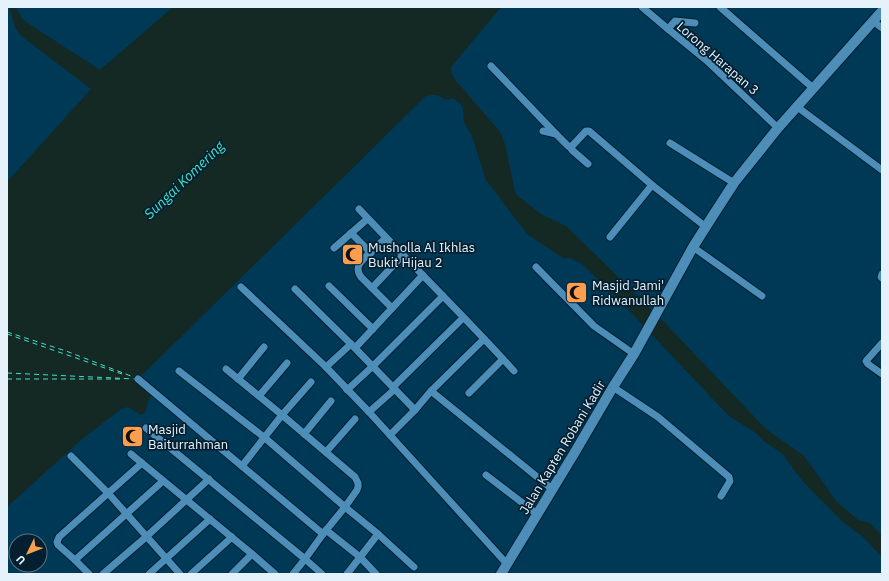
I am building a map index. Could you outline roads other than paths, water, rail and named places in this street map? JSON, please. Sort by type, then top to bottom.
[{"type":"main road","name":"Jalan Kapten Robani Kadir","points":[[501,574],[634,354],[693,247],[734,183],[796,106],[882,10]]},
{"type":"street","name":"Lorong Harapan 3","points":[[642,7],[706,60],[778,128]]},
{"type":"street","points":[[720,7],[813,88]]},
{"type":"street","points":[[668,29],[675,21],[695,23]]},
{"type":"street","points":[[873,21],[882,28]]},
{"type":"street","points":[[491,66],[556,134],[588,164]]},
{"type":"street","points":[[796,106],[882,170]]},
{"type":"street","points":[[543,131],[556,134]]},
{"type":"street","points":[[570,147],[586,131],[589,131],[652,185],[706,226]]},
{"type":"street","points":[[670,143],[734,183]]},
{"type":"street","points":[[610,237],[652,185]]},
{"type":"street","points":[[358,209],[514,371]]},
{"type":"street","points":[[334,248],[364,221]]},
{"type":"street","points":[[351,233],[371,253]]},
{"type":"street","points":[[386,238],[360,263],[358,268],[359,274],[392,308]]},
{"type":"street","points":[[693,247],[762,296]]},
{"type":"street","points":[[372,288],[403,255]]},
{"type":"street","points":[[536,267],[594,326],[634,354]]},
{"type":"street","points":[[882,274],[882,278]]},
{"type":"street","points":[[326,367],[373,329],[423,275]]},
{"type":"street","points":[[329,286],[373,329]]},
{"type":"street","points":[[241,287],[326,367],[370,412],[507,564]]},
{"type":"street","points":[[295,289],[415,410]]},
{"type":"street","points":[[347,390],[443,296]]},
{"type":"street","points":[[370,412],[463,318]]},
{"type":"street","points":[[390,435],[415,410],[431,391],[484,339]]},
{"type":"street","points":[[882,343],[866,361],[882,374]]},
{"type":"street","points":[[238,379],[264,347]]},
{"type":"street","points":[[469,393],[503,359]]},
{"type":"street","points":[[259,396],[287,363]]},
{"type":"street","points":[[226,369],[355,477],[358,483],[357,490],[293,574]]},
{"type":"street","points":[[179,371],[264,438],[344,508],[378,534],[414,567]]},
{"type":"street","points":[[138,379],[324,532],[360,557],[376,574]]},
{"type":"street","points":[[242,466],[282,415],[312,382]]},
{"type":"street","points":[[613,387],[658,417],[729,477],[730,481],[721,496]]},
{"type":"street","points":[[431,391],[552,489]]},
{"type":"street","points":[[304,434],[332,401]]},
{"type":"street","points":[[326,452],[355,419]]},
{"type":"street","points":[[146,428],[322,574]]},
{"type":"street","points":[[130,454],[232,537],[274,574]]},
{"type":"street","points":[[71,456],[108,493],[180,574]]},
{"type":"street","points":[[89,574],[58,544],[58,537],[142,463]]},
{"type":"street","points":[[486,475],[537,514]]},
{"type":"street","points":[[103,574],[209,479]]},
{"type":"street","points":[[75,560],[163,481]]},
{"type":"street","points":[[149,574],[210,519]]},
{"type":"street","points":[[347,574],[378,534]]},
{"type":"street","points":[[191,574],[232,537]]},
{"type":"street","points":[[232,574],[252,554]]},
{"type":"water","name":"Sungai Komering","points":[[9,7],[16,7],[22,19],[26,22],[100,70],[173,7],[501,7],[451,67],[451,69],[453,76],[500,132],[505,144],[515,192],[541,214],[566,226],[661,319],[765,428],[804,456],[837,502],[858,520],[870,523],[882,536],[882,557],[863,537],[844,523],[806,485],[784,455],[765,442],[756,433],[729,416],[618,299],[582,264],[570,258],[563,258],[527,234],[486,180],[472,136],[464,122],[463,108],[460,103],[452,98],[446,99],[436,95],[426,96],[136,381],[151,396],[144,413],[140,414],[128,407],[121,409],[81,440],[7,507],[7,182],[91,89],[20,35],[15,27]]},
{"type":"place","name":"Musholla Al Ikhlas Bukit Hijau 2","points":[[353,254]]},
{"type":"place","name":"Masjid Jami' Ridwanullah","points":[[576,292]]},
{"type":"place","name":"Masjid Baiturrahman","points":[[132,436]]}]
